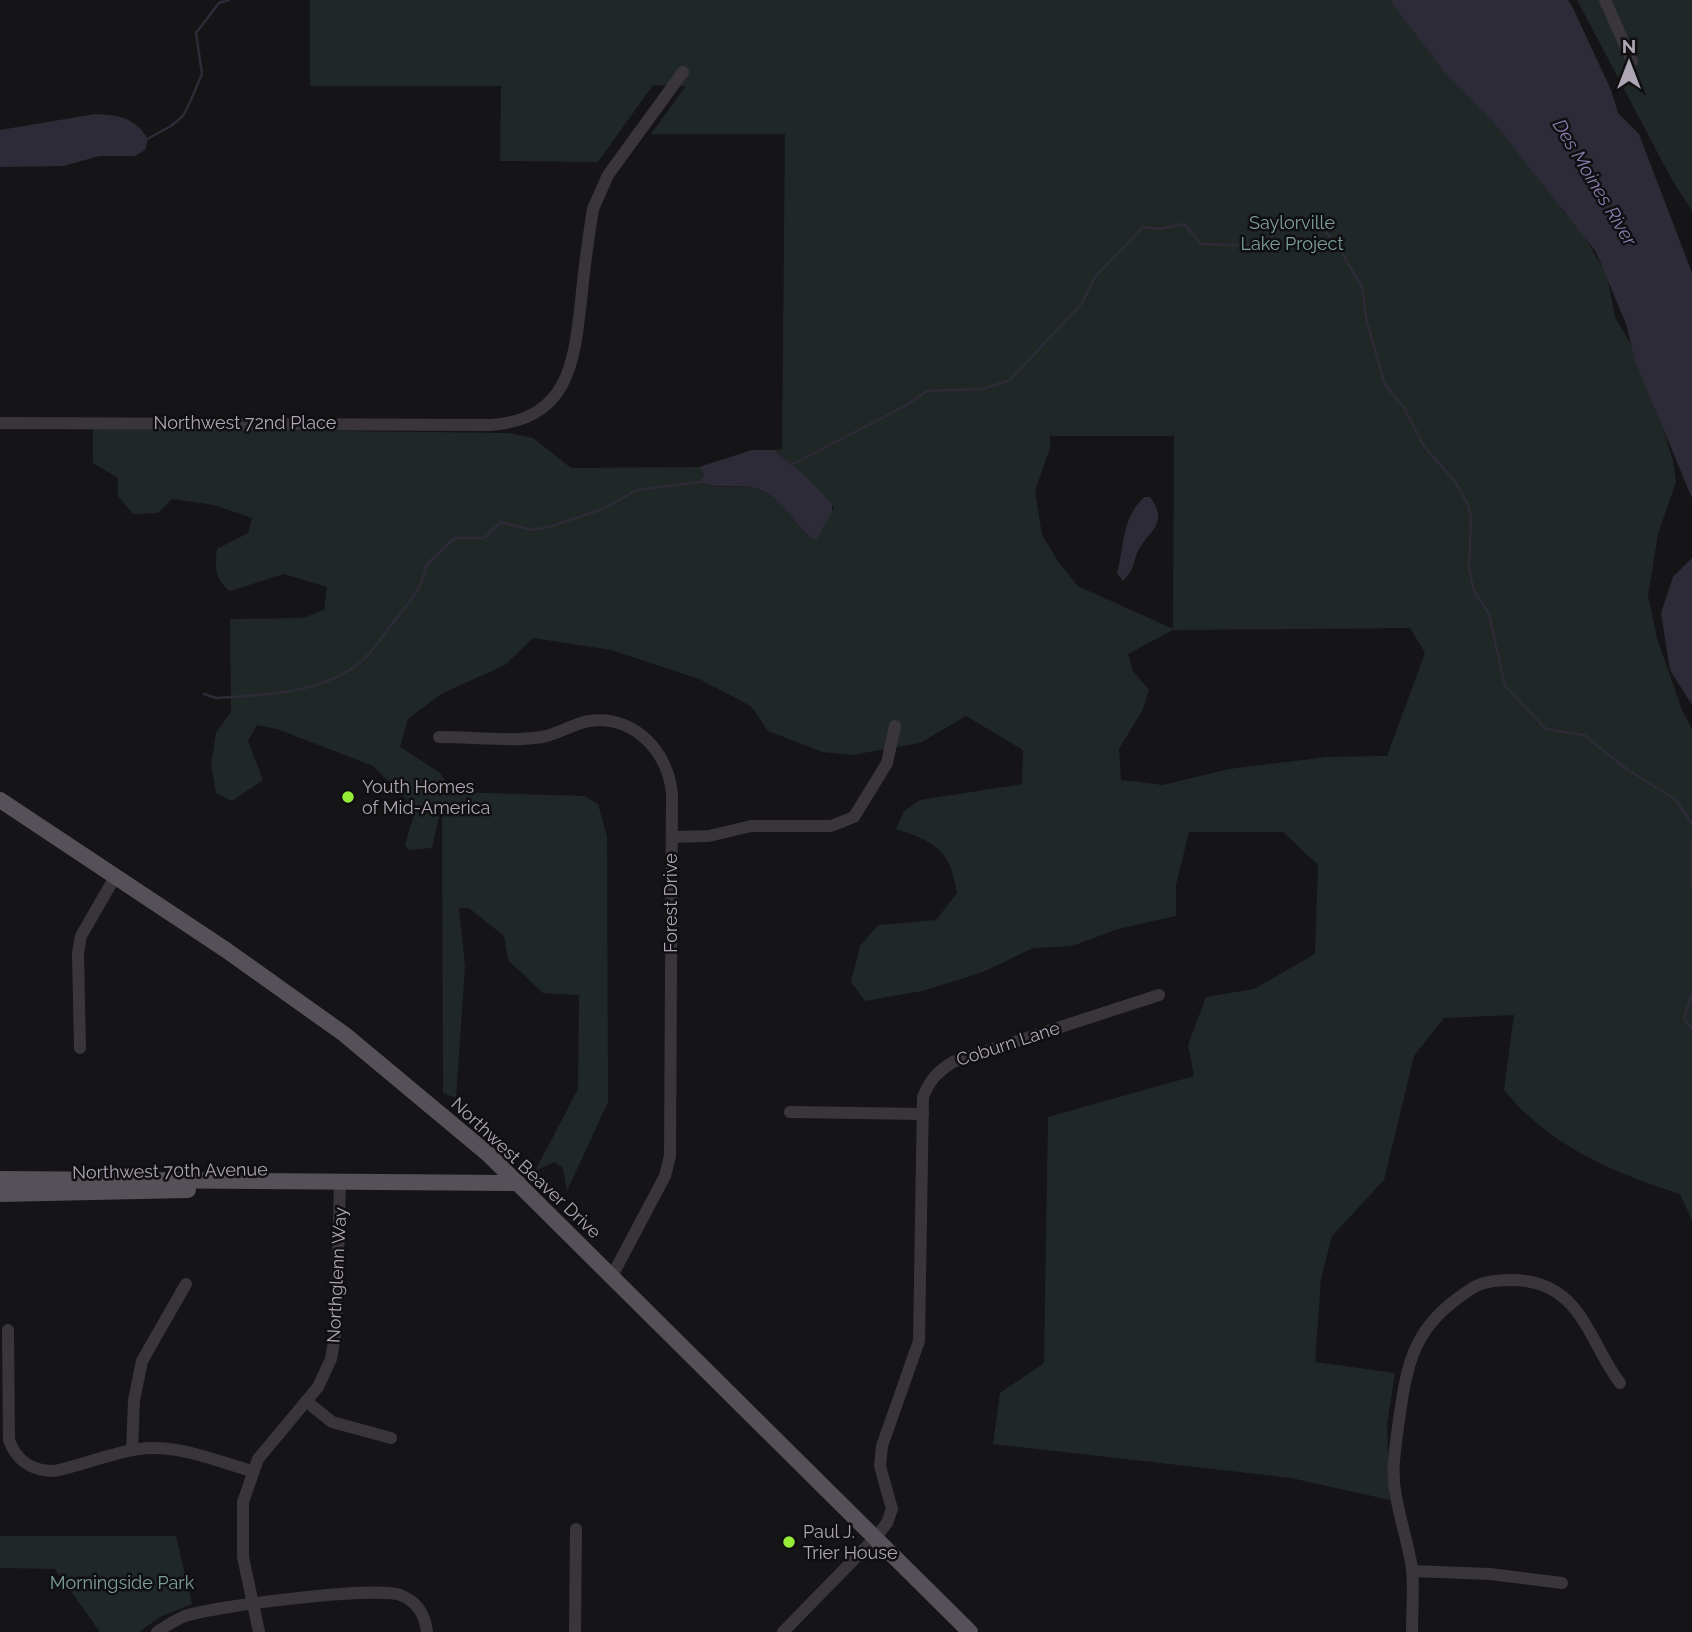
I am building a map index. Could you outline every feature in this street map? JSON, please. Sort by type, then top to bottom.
[{"type":"main road","name":"Northwest Beaver Drive","points":[[0,800],[226,950],[344,1034],[518,1183],[970,1632]]},
{"type":"main road","name":"Northwest 70th Avenue","points":[[0,1179],[518,1183]]},
{"type":"main road","name":"Northwest 70th Avenue","points":[[0,1194],[312,1188],[341,1183]]},
{"type":"street","points":[[1605,0],[1632,61]]},
{"type":"street","name":"Northwest 72nd Place","points":[[0,423],[490,425],[521,420],[537,412],[556,395],[566,381],[575,348],[593,209],[608,175],[683,72]]},
{"type":"street","name":"Forest Drive","points":[[439,737],[531,738],[587,722],[623,724],[645,737],[667,769],[672,794],[670,1156],[665,1176],[612,1276]]},
{"type":"street","points":[[671,837],[709,836],[751,826],[831,826],[854,817],[887,763],[895,726]]},
{"type":"street","points":[[79,1048],[78,953],[81,936],[115,877]]},
{"type":"street","name":"Coburn Lane","points":[[783,1632],[876,1537],[887,1523],[892,1509],[880,1466],[882,1446],[919,1341],[923,1114],[927,1088],[933,1077],[953,1062],[1159,995]]},
{"type":"street","points":[[790,1112],[923,1114]]},
{"type":"street","name":"Northglenn Way","points":[[259,1632],[242,1535],[243,1502],[252,1471],[268,1446],[326,1374],[335,1346],[341,1183]]},
{"type":"street","points":[[1412,1632],[1412,1571],[1395,1494],[1393,1464],[1406,1371],[1416,1342],[1434,1318],[1460,1296],[1483,1284],[1521,1280],[1544,1285],[1557,1292],[1582,1316],[1620,1383]]},
{"type":"street","points":[[132,1450],[134,1400],[142,1361],[186,1284]]},
{"type":"street","points":[[8,1330],[8,1430],[12,1450],[18,1458],[34,1469],[55,1471],[132,1450],[170,1449],[252,1471]]},
{"type":"street","points":[[306,1401],[332,1422],[391,1438]]},
{"type":"street","points":[[575,1632],[576,1529]]},
{"type":"street","points":[[1412,1571],[1490,1574],[1562,1583]]},
{"type":"street","points":[[157,1632],[187,1616],[253,1603],[392,1592],[417,1606],[427,1632]]},
{"type":"green space","name":"Saylorville Lake Project","points":[[310,0],[1424,0],[1563,211],[1581,230],[1607,276],[1615,317],[1644,366],[1673,461],[1676,482],[1658,534],[1648,596],[1657,638],[1682,710],[1692,729],[1692,1221],[1680,1194],[1607,1167],[1562,1142],[1522,1110],[1504,1090],[1514,1015],[1444,1018],[1414,1056],[1384,1180],[1332,1236],[1321,1279],[1315,1362],[1395,1373],[1387,1425],[1390,1500],[1291,1478],[993,1444],[1000,1393],[1044,1363],[1048,1117],[1194,1076],[1188,1045],[1206,997],[1254,989],[1315,954],[1318,865],[1283,832],[1189,832],[1176,885],[1176,916],[1118,929],[1072,946],[1033,948],[983,972],[922,991],[865,1001],[851,982],[860,946],[878,925],[936,920],[957,893],[950,867],[939,850],[921,838],[896,829],[904,811],[920,800],[1022,784],[1023,750],[966,716],[920,743],[852,755],[823,752],[768,731],[751,706],[699,679],[611,650],[533,638],[505,665],[441,694],[408,719],[400,747],[439,772],[453,792],[584,796],[598,804],[607,836],[608,1102],[567,1191],[563,1168],[554,1162],[535,1171],[578,1089],[579,995],[543,993],[508,960],[504,936],[469,908],[459,908],[465,967],[456,1098],[443,1093],[442,804],[432,848],[408,850],[405,844],[416,809],[373,766],[277,729],[257,725],[248,741],[263,780],[232,801],[216,793],[211,765],[216,733],[231,712],[230,619],[303,618],[324,610],[327,587],[284,574],[230,591],[218,577],[217,549],[248,533],[252,518],[214,505],[172,499],[158,513],[133,514],[118,496],[118,478],[93,463],[93,428],[509,433],[533,438],[571,468],[699,467],[704,475],[699,482],[706,485],[743,486],[767,493],[782,505],[814,540],[834,508],[807,477],[774,450],[782,449],[785,134],[651,134],[686,86],[653,85],[598,162],[500,161],[501,86],[310,86]],"holes":[[[1050,436],[1174,436],[1173,629],[1078,586],[1059,563],[1042,535],[1035,491],[1050,448]],[[1410,628],[1425,653],[1387,756],[1327,757],[1229,769],[1163,785],[1121,780],[1119,749],[1142,711],[1149,690],[1133,671],[1128,654],[1173,630]]]},
{"type":"green space","points":[[1577,0],[1692,0],[1692,211],[1671,178]]},
{"type":"green space","name":"Morningside Park","points":[[0,1536],[176,1536],[192,1604],[160,1617],[139,1632],[100,1632],[55,1569],[0,1568]]},
{"type":"water","name":"Des Moines River","points":[[1390,0],[1568,0],[1573,8],[1612,92],[1618,113],[1639,134],[1692,273],[1692,498],[1635,361],[1626,324],[1596,252],[1495,124],[1442,69]]},
{"type":"water","points":[[95,114],[132,122],[148,139],[145,150],[135,156],[100,156],[63,166],[0,167],[0,130]]},
{"type":"water","points":[[752,450],[774,450],[807,477],[832,504],[832,512],[817,539],[814,540],[807,534],[782,505],[767,493],[750,487],[714,486],[699,482],[704,475],[699,467]]},
{"type":"water","points":[[1144,497],[1150,497],[1156,506],[1158,520],[1123,581],[1117,573],[1127,524]]},
{"type":"water","points":[[1692,558],[1692,705],[1670,670],[1661,613],[1673,577]]},
{"type":"waterway","points":[[147,139],[183,116],[202,74],[196,33],[219,3],[229,0]]},
{"type":"waterway","points":[[791,465],[905,406],[927,391],[983,389],[1010,380],[1082,303],[1095,277],[1143,227],[1160,229],[1184,224],[1201,244],[1262,246],[1286,223],[1313,221],[1335,241],[1362,287],[1367,322],[1385,385],[1404,408],[1424,446],[1456,483],[1468,505],[1471,517],[1469,568],[1474,591],[1489,614],[1505,686],[1546,729],[1584,735],[1628,770],[1675,799],[1692,824]]},
{"type":"waterway","points":[[204,694],[216,698],[271,694],[307,687],[342,675],[373,649],[415,594],[426,565],[455,538],[484,538],[501,522],[532,530],[549,527],[603,509],[637,490],[699,482]]},
{"type":"waterway","points":[[1692,838],[1692,887]]},
{"type":"waterway","points":[[1692,994],[1684,1018],[1692,1029]]},
{"type":"place","name":"Youth Homes of Mid-America","points":[[348,797]]},
{"type":"place","name":"Paul J. Trier House","points":[[789,1542]]}]
